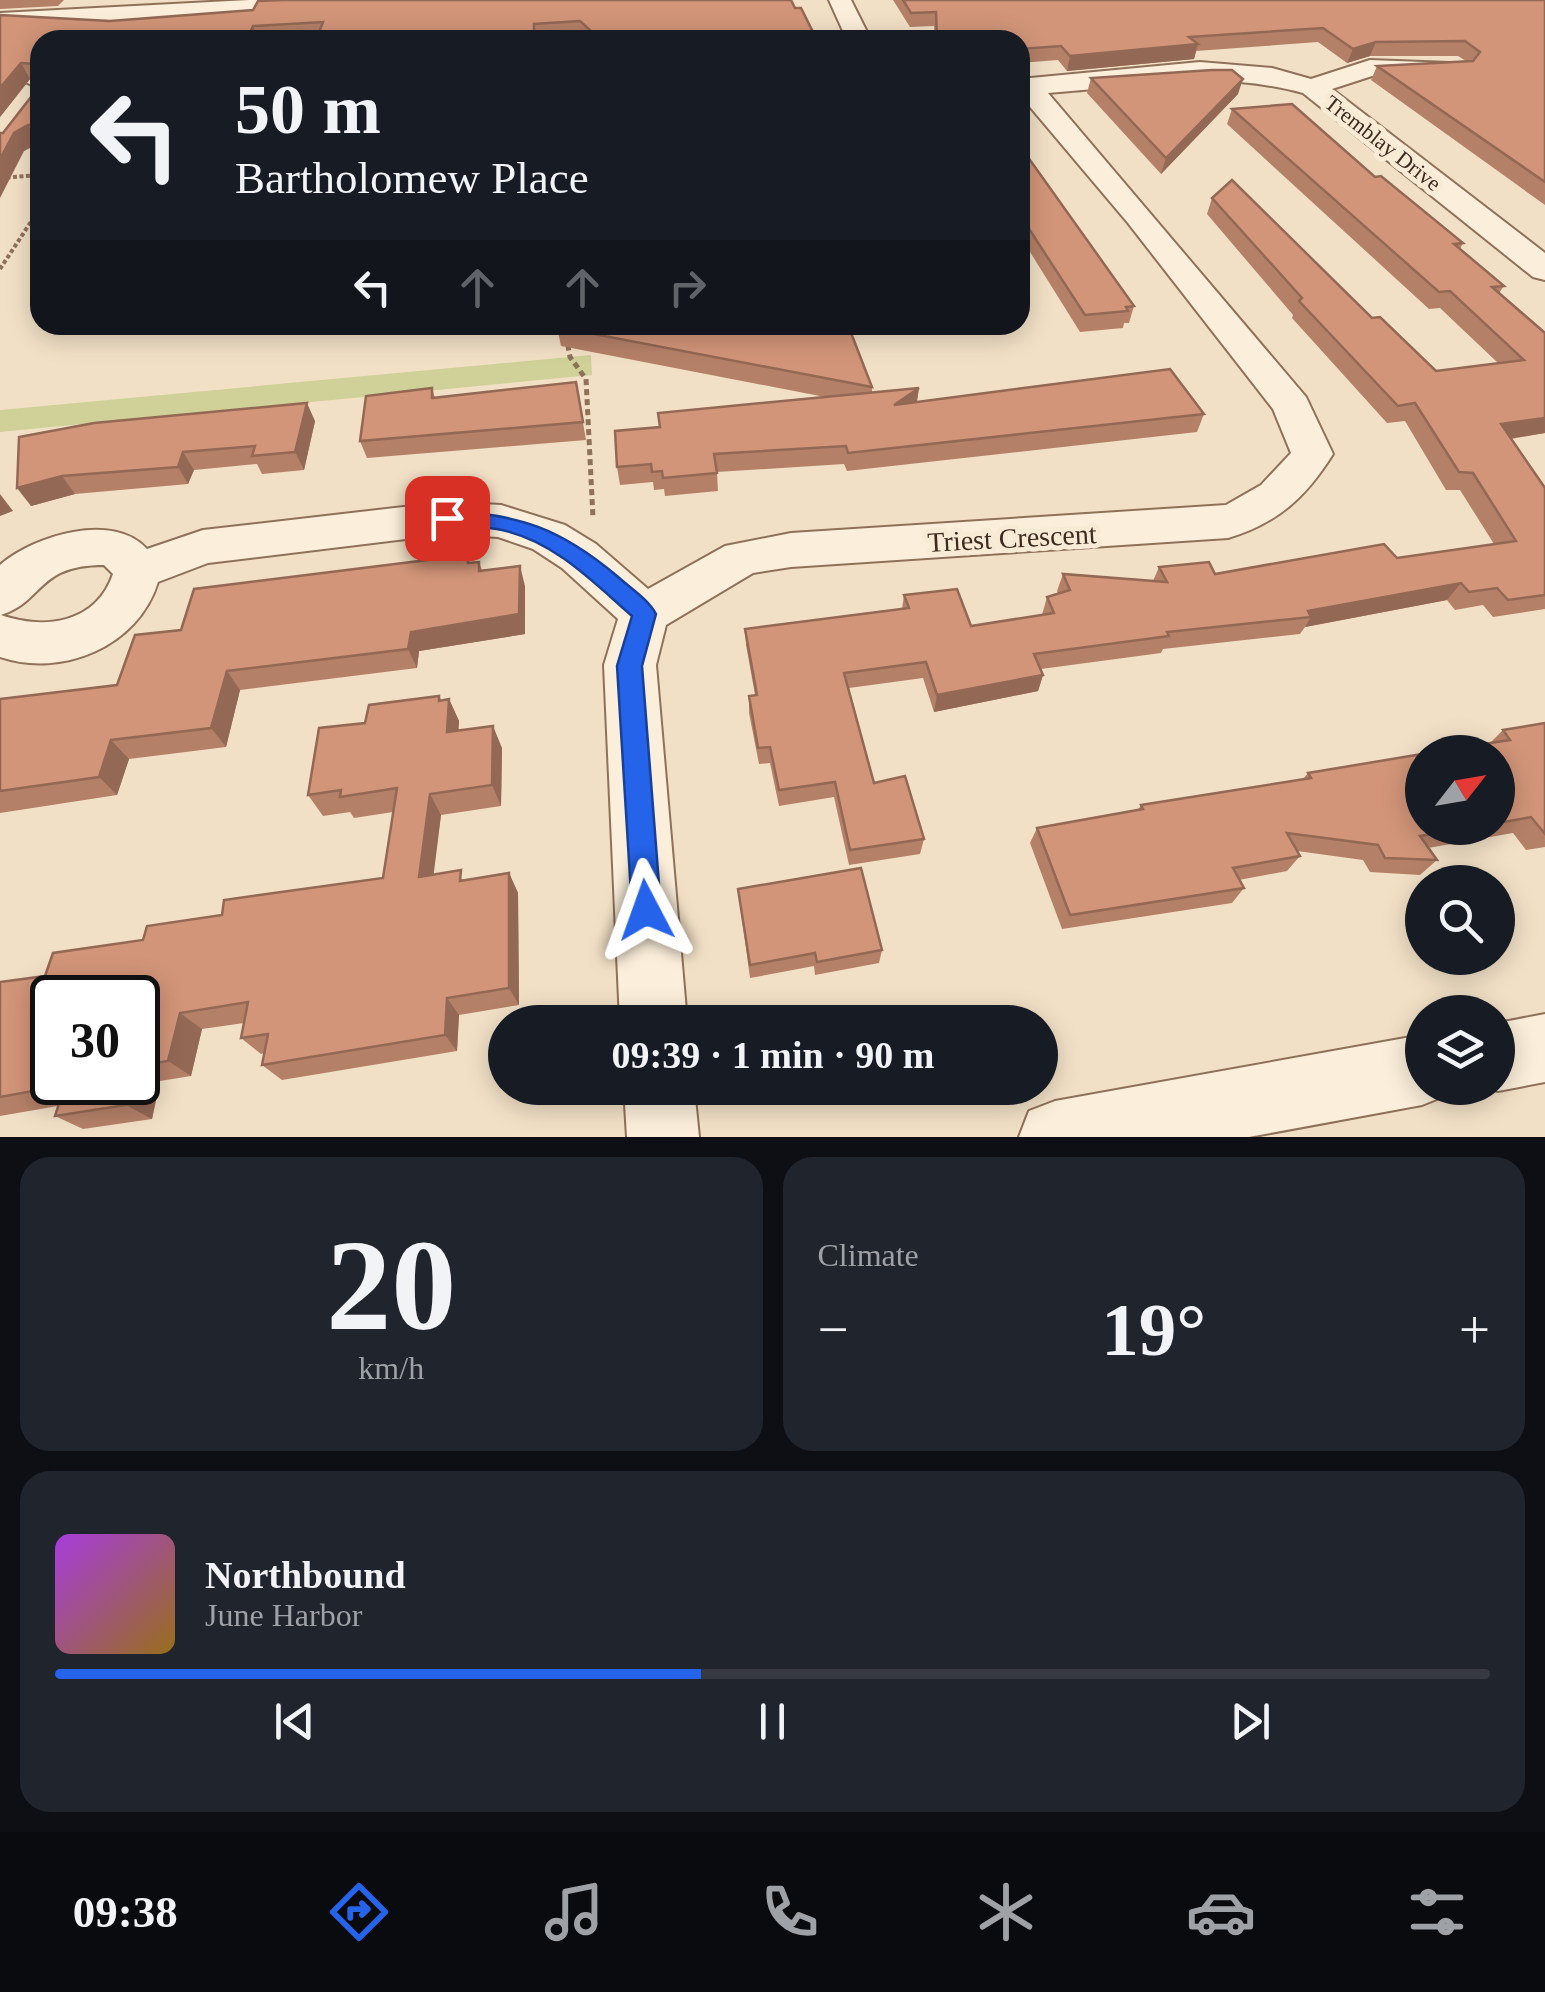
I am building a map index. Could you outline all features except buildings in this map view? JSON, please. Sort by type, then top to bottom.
[{"type":"street","points":[[0,20],[104,7],[380,0]]},
{"type":"street","points":[[840,0],[854,30]]},
{"type":"street","points":[[78,30],[104,7]]},
{"type":"street","name":"Tremblay Drive","points":[[1030,85],[1227,67],[1270,73],[1312,87],[1545,270]]},
{"type":"street","points":[[1312,87],[1370,68],[1456,67]]},
{"type":"street","name":"Triest Crescent","points":[[644,614],[742,558],[791,550],[1168,530],[1228,522],[1264,509],[1294,482],[1312,454],[1292,406],[1139,216],[1030,93]]},
{"type":"street","points":[[0,635],[13,643],[34,646],[85,634],[125,604],[138,571],[204,546],[447,518],[501,521],[549,537],[579,556],[644,614],[630,666],[653,1005]]},
{"type":"street","points":[[0,596],[41,561],[84,547],[121,551],[138,571]]},
{"type":"street","points":[[1515,1053],[1545,1048]]},
{"type":"street","points":[[1055,1137],[1405,1073]]},
{"type":"street","points":[[660,1105],[662,1137]]},
{"type":"path","points":[[0,178],[30,176]]},
{"type":"path","points":[[0,269],[30,223]]},
{"type":"path","points":[[566,335],[570,357],[586,378],[593,528],[579,556]]},
{"type":"green space","points":[[591,355],[592,375],[0,432],[0,410]]},
{"type":"route","points":[[447,518],[501,521],[549,537],[579,556],[644,614],[630,666],[646,910]]}]
